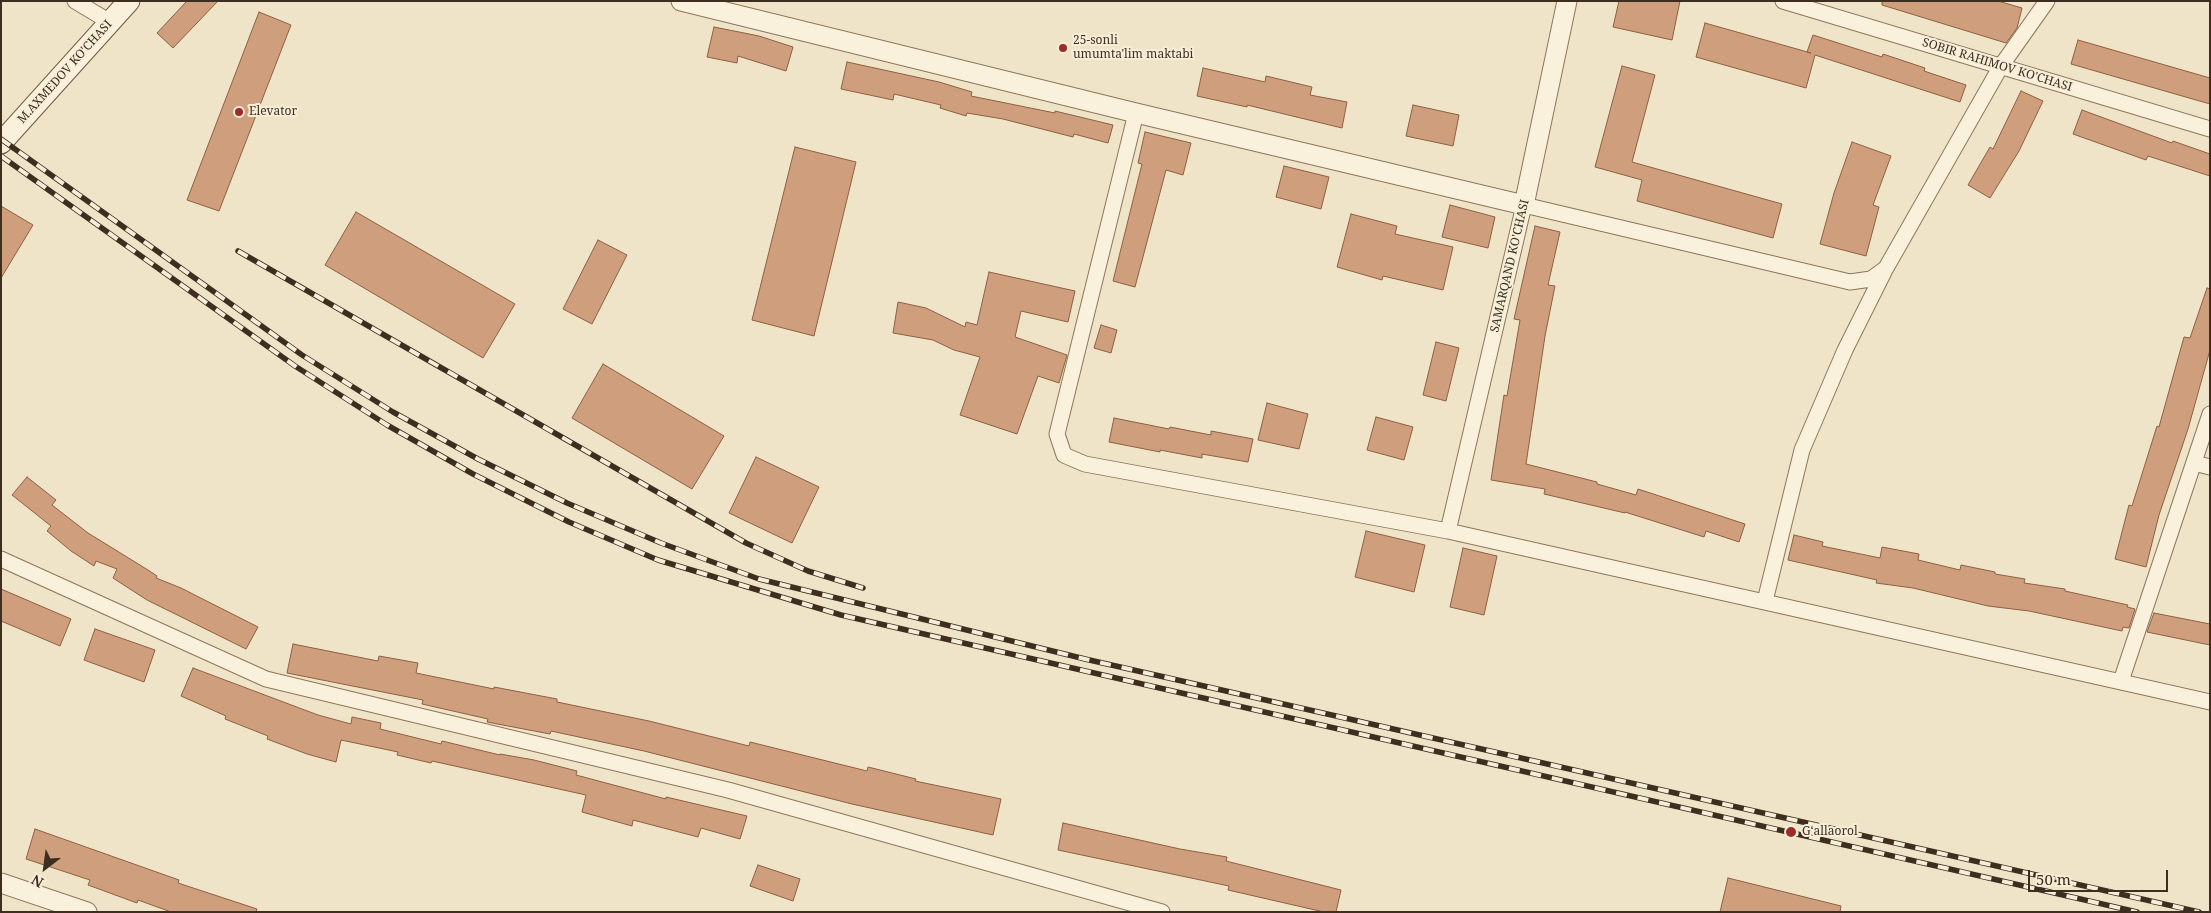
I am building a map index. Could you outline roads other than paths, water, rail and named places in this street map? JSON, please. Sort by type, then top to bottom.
[{"type":"main road","name":"M.AXMEDOV KO'CHASI","points":[[1,143],[129,1]]},
{"type":"street","points":[[75,1],[110,22]]},
{"type":"street","points":[[681,1],[1136,113],[1850,282],[1871,279],[1886,268]]},
{"type":"street","name":"SAMARQAND KO'CHASI","points":[[1448,531],[1524,205],[1567,1]]},
{"type":"street","name":"SOBIR RAHIMOV KO'CHASI","points":[[1783,1],[2210,129]]},
{"type":"street","points":[[1765,601],[1802,450],[1845,350],[1886,268],[2001,66],[2047,1]]},
{"type":"street","points":[[1136,113],[1057,434],[1064,455],[1085,464],[1448,531],[2210,702]]},
{"type":"street","points":[[2120,681],[2210,414]]},
{"type":"street","points":[[2194,463],[2210,467]]},
{"type":"street","points":[[1,559],[266,679],[728,790],[1162,912]]},
{"type":"street","points":[[1,883],[87,912]]},
{"type":"railway","points":[[1,139],[302,355],[393,412],[478,459],[567,503],[661,543],[759,579],[1085,659],[2199,912]]},
{"type":"railway","points":[[1,156],[295,366],[387,425],[473,474],[569,522],[658,560],[841,615],[2137,912]]},
{"type":"railway","points":[[238,251],[746,543],[808,571],[863,588]]},
{"type":"place","name":"25-sonli umumta'lim maktabi","points":[[1063,48]]},
{"type":"place","name":"Elevator","points":[[239,112]]},
{"type":"place","name":"Gʻallaorol","points":[[1791,832]]}]
